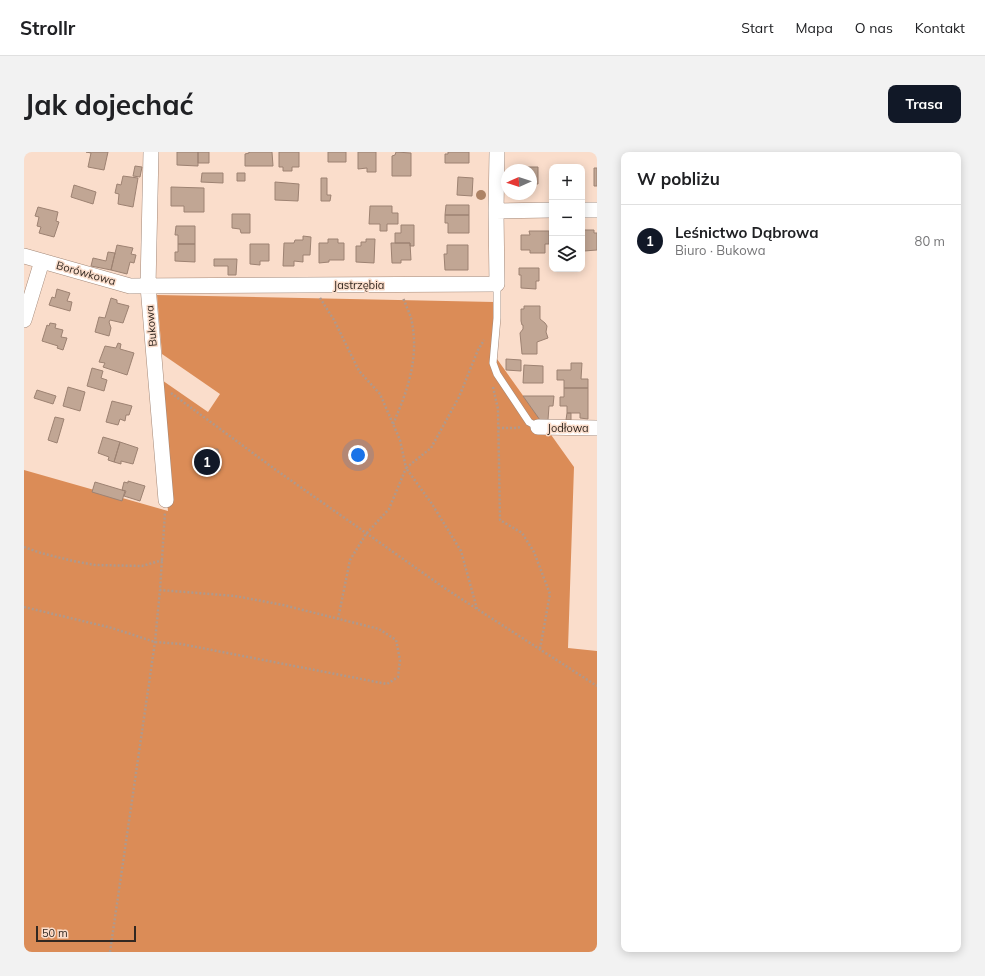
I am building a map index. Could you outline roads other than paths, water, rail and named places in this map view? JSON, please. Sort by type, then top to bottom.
[{"type":"street","name":"Bukowa","points":[[151,152],[148,286],[166,500]]},
{"type":"street","points":[[497,152],[497,284]]},
{"type":"street","points":[[496,211],[549,210]]},
{"type":"street","points":[[585,210],[597,210]]},
{"type":"street","name":"Borówkowa","points":[[24,256],[130,286],[148,286]]},
{"type":"street","points":[[24,320],[42,261]]},
{"type":"street","name":"Jastrzębia","points":[[148,286],[497,284]]},
{"type":"street","name":"Jodłowa","points":[[536,426],[597,428]]},
{"type":"lane","points":[[497,284],[497,318],[492,363],[497,374],[529,422],[536,426]]},
{"type":"place","name":"Leśnictwo Dąbrowa","points":[[207,462]]}]
